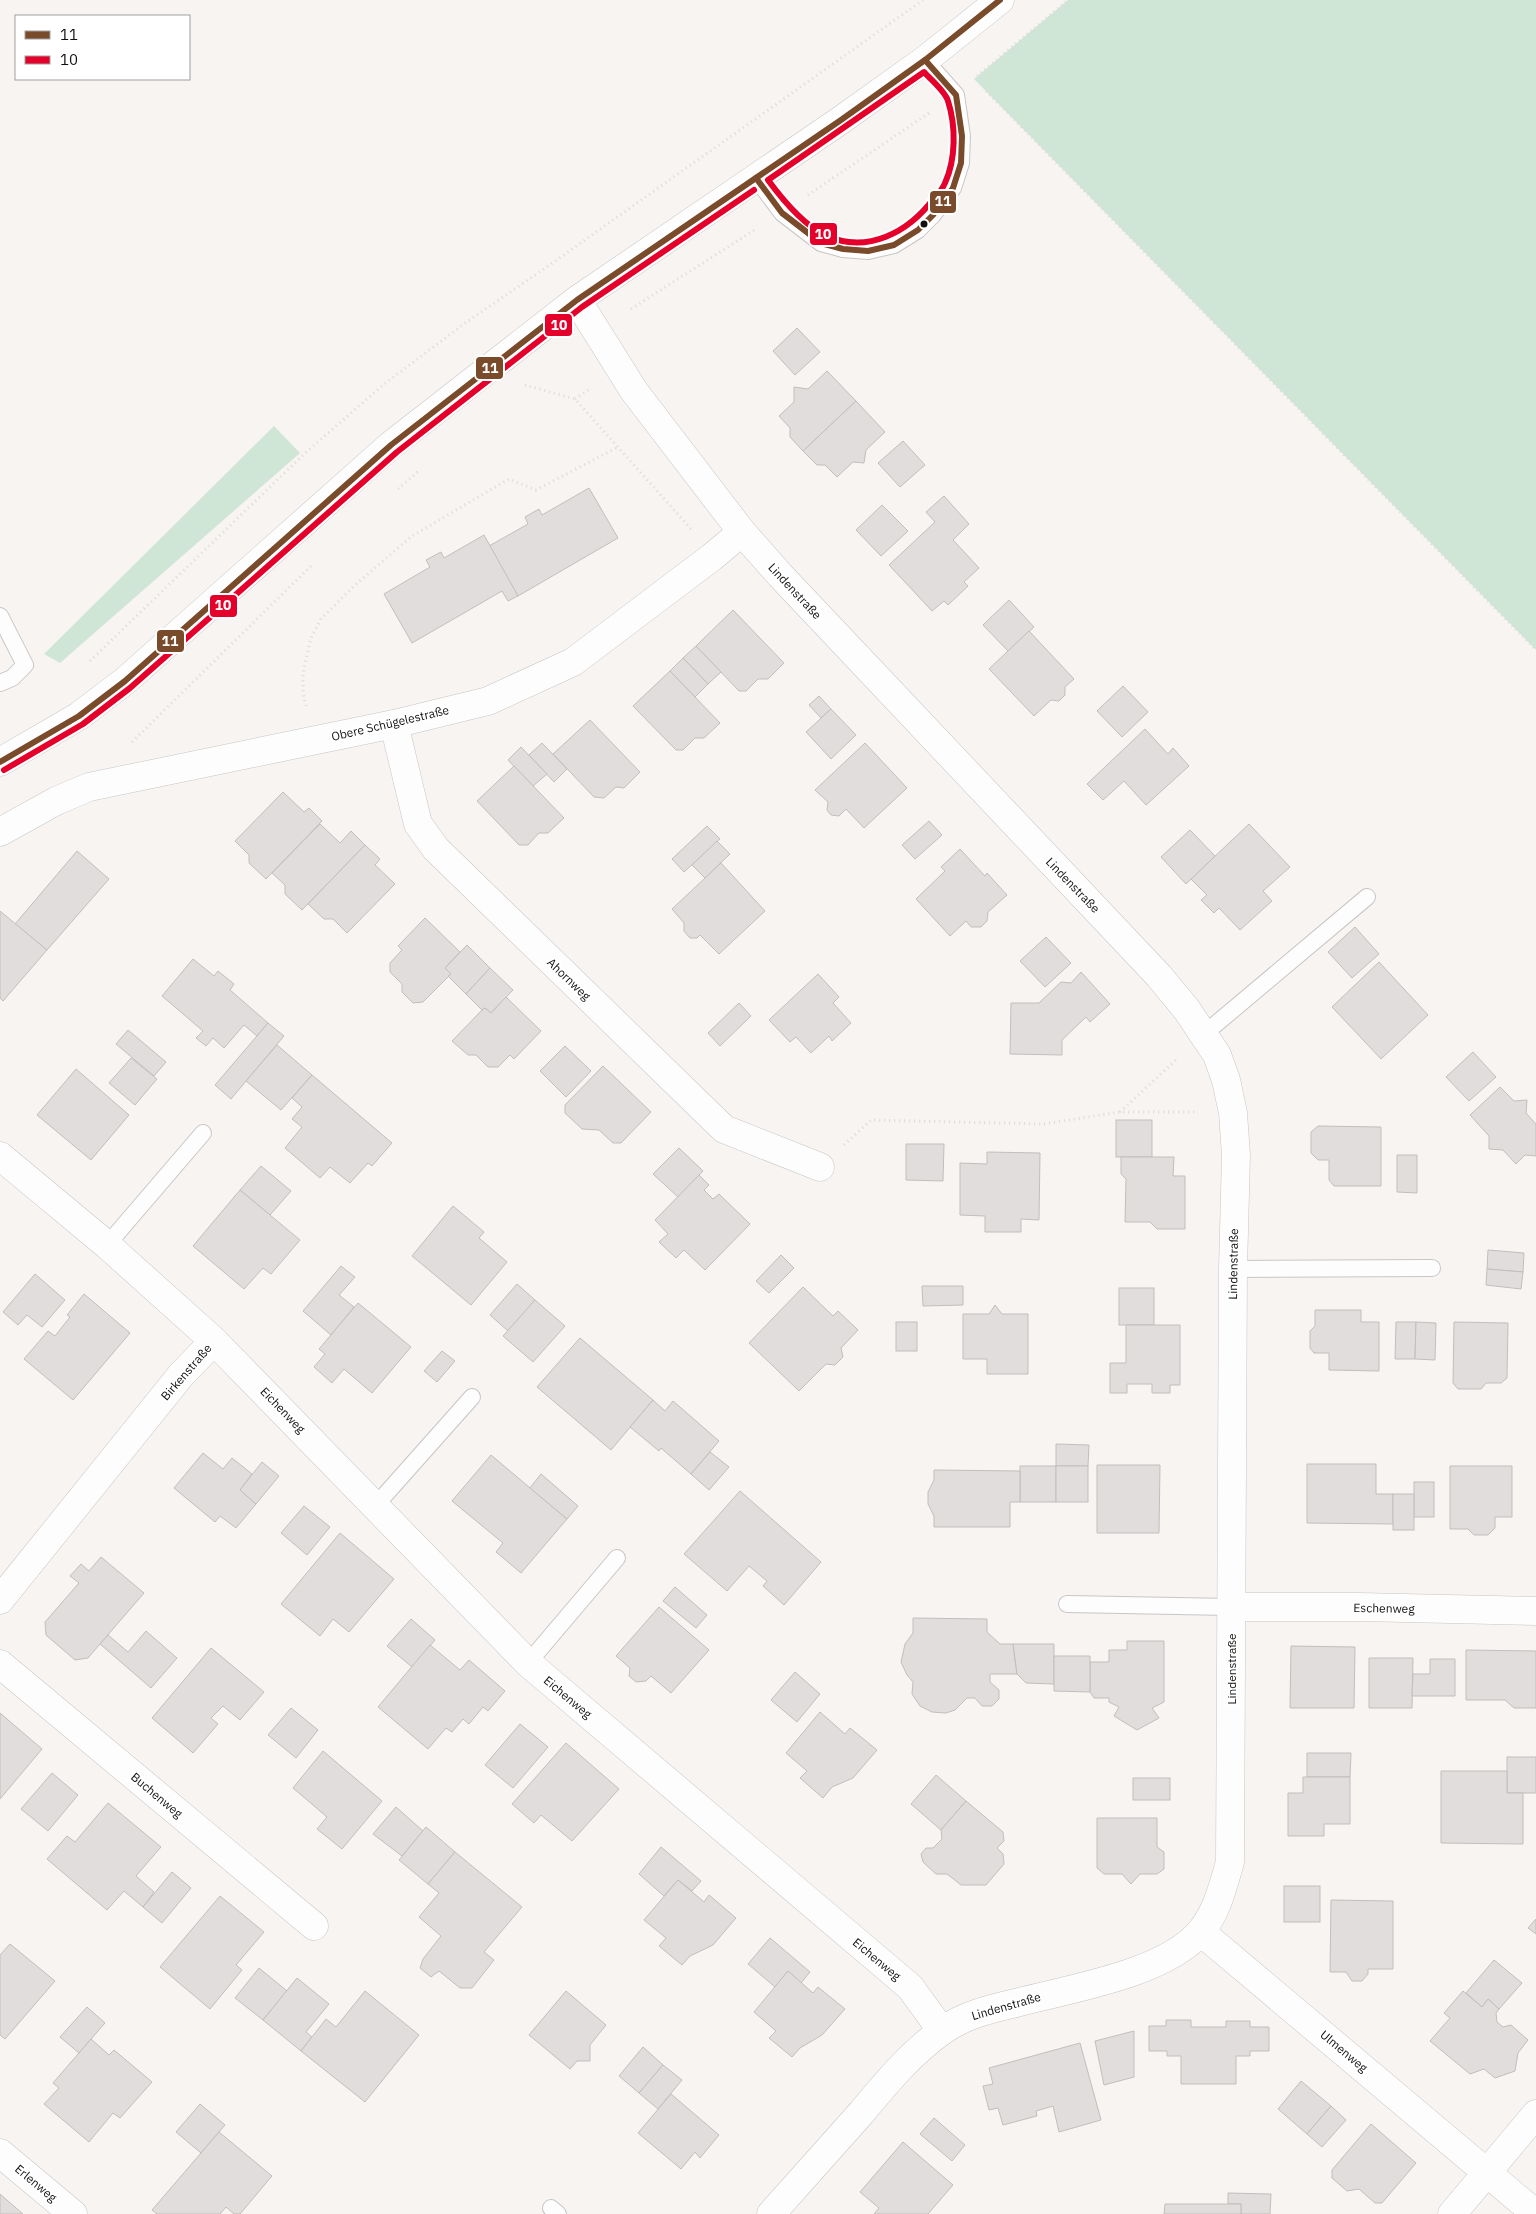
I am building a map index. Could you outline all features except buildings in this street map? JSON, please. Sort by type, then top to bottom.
[{"type":"street","points":[[0,762],[79,716],[125,681],[391,445],[577,300],[925,60],[1000,0]]},
{"type":"street","name":"Lindenstraße","points":[[577,300],[595,332],[634,392],[742,532],[786,582],[1159,976],[1204,1034],[1217,1055],[1226,1080],[1233,1113],[1236,1155],[1233,1269],[1230,1862],[1215,1908],[1201,1932],[1176,1953],[1155,1964],[1128,1974],[990,2009],[966,2017],[942,2031],[900,2068],[771,2214]]},
{"type":"street","name":"Obere Schügelestraße","points":[[0,832],[56,801],[90,787],[394,724],[488,700],[573,662],[712,557],[742,532]]},
{"type":"street","name":"Ahornweg","points":[[394,724],[418,824],[436,849],[724,1129],[820,1166]]},
{"type":"street","name":"Birkenstraße","points":[[0,1156],[107,1245],[214,1341],[181,1375],[0,1600]]},
{"type":"street","name":"Eichenweg","points":[[214,1341],[528,1663],[910,1987],[942,2031]]},
{"type":"street","name":"Eschenweg","points":[[1231,1607],[1536,1611]]},
{"type":"street","name":"Buchenweg","points":[[0,1664],[314,1926]]},
{"type":"street","name":"Ulmenweg","points":[[1201,1932],[1536,2214]]},
{"type":"street","points":[[1452,2214],[1536,2114]]},
{"type":"street","name":"Erlenweg","points":[[0,2152],[73,2214]]},
{"type":"lane","points":[[756,178],[782,213],[821,243],[842,249],[868,251],[894,245],[918,230],[933,215],[952,188],[960,164],[962,136],[956,95],[925,60]]},
{"type":"lane","points":[[0,616],[25,665],[12,678],[0,683]]},
{"type":"lane","points":[[1204,1034],[1367,897]]},
{"type":"lane","points":[[107,1245],[204,1133]]},
{"type":"lane","points":[[1233,1269],[1432,1268]]},
{"type":"lane","points":[[376,1505],[472,1397]]},
{"type":"lane","points":[[528,1663],[617,1558]]},
{"type":"lane","points":[[1067,1604],[1231,1607]]},
{"type":"path","points":[[87,664],[303,455],[383,385],[468,321],[554,262],[917,2],[923,0]]},
{"type":"path","points":[[595,332],[782,213],[956,95],[1068,0]]},
{"type":"path","points":[[974,79],[1536,650]]},
{"type":"path","points":[[529,379],[522,384],[575,399],[690,528],[712,557]]},
{"type":"path","points":[[314,740],[303,694],[303,673],[311,638],[322,620],[354,586],[412,536],[509,479],[536,490],[618,447]]},
{"type":"path","points":[[398,489],[427,464]]},
{"type":"path","points":[[123,779],[132,741],[318,560]]},
{"type":"path","points":[[1120,1112],[1204,1034]]},
{"type":"path","points":[[820,1166],[871,1120],[1043,1124],[1120,1112],[1233,1113]]},
{"type":"green space","points":[[1068,0],[1536,0],[1536,650],[974,79]]},
{"type":"green space","points":[[274,426],[300,453],[60,663],[44,654]]},
{"type":"transit line","name":"11","points":[[0,762],[79,716],[125,681],[391,445],[577,300],[841,120],[925,60],[1000,0]]},
{"type":"transit line","name":"11","points":[[756,178],[782,213],[821,243],[843,249],[868,251],[894,245],[918,230],[933,215],[953,188],[961,163],[962,136],[956,95],[925,60]]},
{"type":"transit line","name":"10","points":[[924,72],[946,97],[951,111],[954,142],[953,153],[949,174],[942,189],[912,221],[886,237],[871,241],[841,241],[817,231],[794,211],[768,180],[924,72]]},
{"type":"transit line","name":"10","points":[[4,770],[83,724],[130,688],[397,452],[582,307],[754,190]]}]
